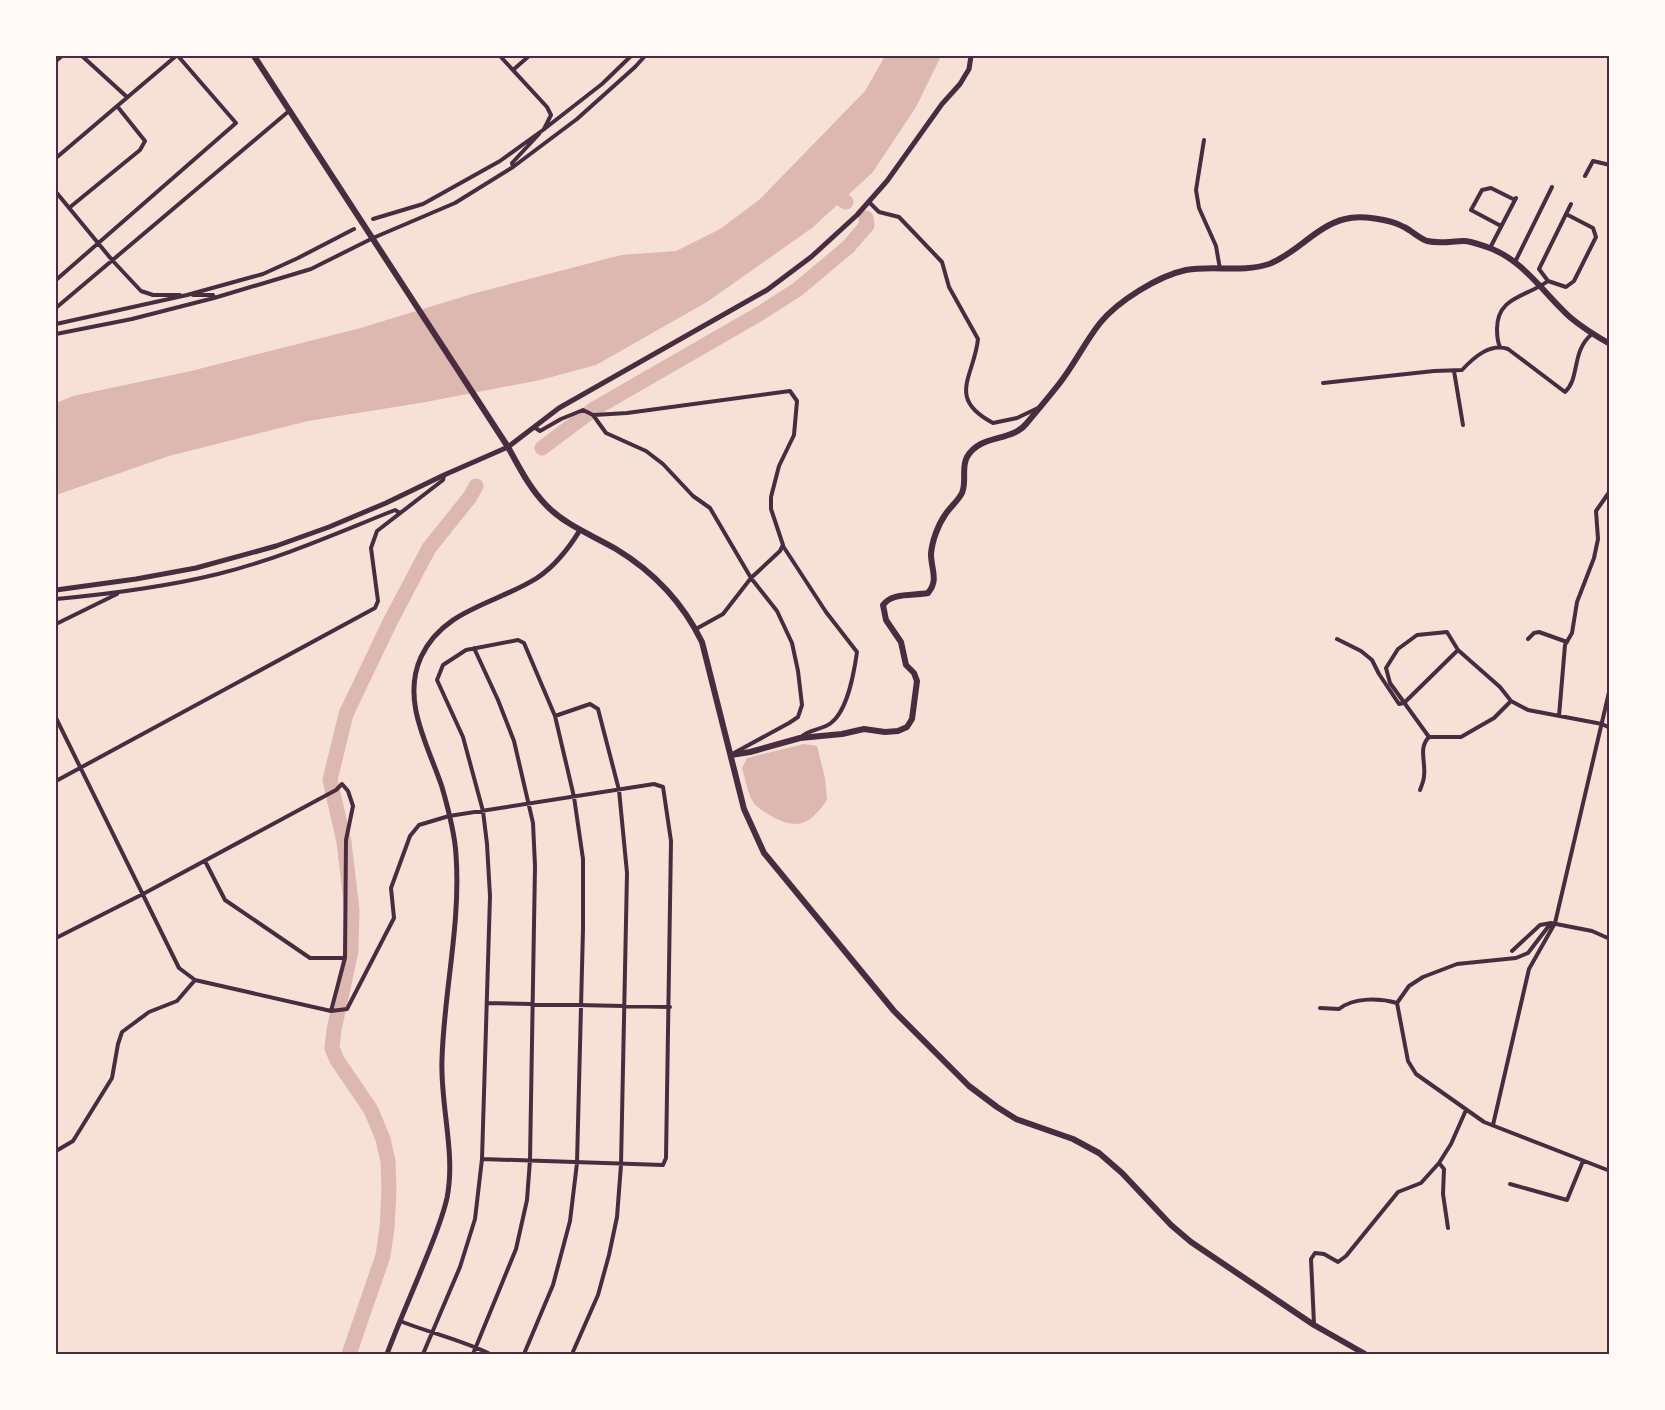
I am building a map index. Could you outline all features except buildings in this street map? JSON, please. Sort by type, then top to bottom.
[{"type":"main road","points":[[254,56],[501,436],[521,472],[546,505],[580,530],[616,550],[650,573],[680,604],[702,642],[744,809],[764,853],[894,1011],[969,1086],[1016,1119],[1073,1139],[1100,1153],[1171,1225],[1191,1242],[1314,1325],[1365,1354]]},
{"type":"main road","points":[[731,755],[800,738],[842,734],[864,729],[898,731],[907,727],[912,719],[917,681],[914,673],[906,665],[901,642],[886,620],[883,605],[894,597],[928,593],[933,586],[935,577],[931,550],[937,530],[945,515],[963,490],[964,466],[968,456],[982,442],[1013,433],[1024,427],[1059,384],[1101,321],[1145,287],[1187,270],[1255,268],[1278,260],[1322,230],[1345,219],[1387,220],[1403,226],[1424,240],[1437,243],[1466,241],[1490,248],[1515,263],[1541,286],[1571,318],[1610,344]]},
{"type":"street","points":[[56,61],[62,56]]},
{"type":"street","points":[[82,56],[127,97]]},
{"type":"street","points":[[56,158],[177,56],[236,123],[56,280]]},
{"type":"street","points":[[500,56],[551,115],[543,130],[512,163],[513,167]]},
{"type":"street","points":[[513,70],[529,56]]},
{"type":"street","points":[[373,219],[423,204],[500,161],[602,84],[631,56]]},
{"type":"street","points":[[56,334],[132,319],[214,298],[311,269],[373,238],[454,203],[513,167],[577,119],[635,68],[645,56]]},
{"type":"street","points":[[56,590],[196,568],[276,546],[386,503],[508,447],[559,408],[767,290],[811,257],[857,215],[887,181],[942,104],[960,84],[969,69],[971,56]]},
{"type":"street","points":[[69,208],[140,150],[146,141],[117,106]]},
{"type":"street","points":[[56,305],[57,307],[290,110]]},
{"type":"street","points":[[1204,140],[1196,190],[1199,208],[1216,246],[1220,269]]},
{"type":"street","points":[[1585,176],[1593,161],[1610,165]]},
{"type":"street","points":[[1515,263],[1552,187]]},
{"type":"street","points":[[1490,248],[1515,199],[1491,188],[1482,190],[1471,210],[1501,226]]},
{"type":"street","points":[[56,192],[112,260],[141,291],[153,295],[213,296],[214,298]]},
{"type":"street","points":[[868,202],[879,212],[899,218],[942,262],[950,287],[978,339],[966,382],[969,405],[979,416],[993,423],[1017,418],[1040,407]]},
{"type":"street","points":[[1566,214],[1593,228],[1596,237],[1574,281],[1566,287],[1548,281],[1539,269],[1566,214],[1571,204]]},
{"type":"street","points":[[56,324],[188,295],[263,274],[354,229]]},
{"type":"street","points":[[1500,347],[1497,341],[1498,313],[1511,301],[1548,281]]},
{"type":"street","points":[[1323,383],[1462,370],[1471,359],[1500,347],[1508,349],[1565,392],[1570,387],[1578,351],[1584,340],[1593,333]]},
{"type":"street","points":[[1454,371],[1463,425]]},
{"type":"street","points":[[593,416],[790,391],[797,401],[794,435],[779,466],[771,497],[771,508],[783,545],[826,612],[857,652],[854,676],[840,715],[822,729],[806,732],[800,738]]},
{"type":"street","points":[[534,427],[540,431],[583,410],[593,416],[606,433],[646,451],[663,464],[693,496],[710,508],[751,578],[777,611],[792,643],[802,705],[798,717],[731,755]]},
{"type":"street","points":[[56,780],[375,608],[378,601],[370,548],[377,531],[443,480],[444,475]]},
{"type":"street","points":[[1559,716],[1567,642],[1572,633],[1576,602],[1594,558],[1598,539],[1596,511],[1610,491]]},
{"type":"street","points":[[56,599],[120,592],[220,573],[285,554],[395,510],[400,513]]},
{"type":"street","points":[[387,1354],[438,1230],[447,1197],[449,1167],[442,1060],[458,887],[456,852],[442,787],[420,729],[414,703],[415,673],[428,644],[440,629],[453,619],[547,571],[570,546],[580,530]]},
{"type":"street","points":[[696,629],[723,614],[751,578],[780,552],[783,545]]},
{"type":"street","points":[[56,624],[120,592]]},
{"type":"street","points":[[1429,737],[1390,683],[1386,668],[1398,649],[1417,635],[1447,632],[1458,650],[1500,687],[1511,701],[1528,710],[1602,724],[1610,728]]},
{"type":"street","points":[[1528,639],[1534,633],[1539,632],[1567,642]]},
{"type":"street","points":[[1337,639],[1361,651],[1372,660],[1399,704],[1404,703],[1458,650]]},
{"type":"street","points":[[423,1354],[460,1267],[475,1219],[483,1159],[490,896],[483,811],[463,737],[437,680],[443,665],[466,650],[518,640],[524,643],[555,716],[574,797],[583,860],[577,1163],[570,1221],[563,1252],[553,1285],[524,1354]]},
{"type":"street","points":[[473,1354],[516,1250],[527,1200],[534,1004],[535,866],[533,823],[514,741],[474,648]]},
{"type":"street","points":[[1493,1125],[1529,969],[1553,923],[1610,688]]},
{"type":"street","points":[[1429,737],[1461,737],[1494,718],[1511,701]]},
{"type":"street","points":[[555,716],[590,704],[598,709],[619,790],[627,873],[621,1164],[617,1216],[598,1295],[572,1354]]},
{"type":"street","points":[[56,718],[179,968],[195,980],[331,1011],[347,1009],[394,918],[390,888],[410,836],[418,825],[449,816],[654,784],[663,787],[671,841],[670,1007],[666,1158],[663,1165],[483,1159]]},
{"type":"street","points":[[1420,790],[1425,774],[1423,757],[1425,742],[1429,737]]},
{"type":"street","points":[[56,938],[143,894],[336,790],[342,784],[348,791],[353,806],[346,840],[345,958],[331,1011]]},
{"type":"street","points":[[204,861],[225,900],[310,958],[345,958]]},
{"type":"street","points":[[1553,923],[1528,953],[1516,958],[1457,964],[1423,977],[1409,986],[1397,1002],[1408,1061],[1416,1074],[1466,1110],[1493,1125],[1610,1171]]},
{"type":"street","points":[[1512,951],[1540,925],[1553,923],[1592,931],[1610,939]]},
{"type":"street","points":[[56,1151],[73,1140],[112,1078],[122,1032],[149,1012],[177,1001],[195,980]]},
{"type":"street","points":[[1320,1008],[1339,1009],[1345,1004],[1381,998],[1397,1002]]},
{"type":"street","points":[[487,1004],[670,1007]]},
{"type":"street","points":[[1314,1325],[1311,1259],[1315,1253],[1324,1254],[1338,1262],[1346,1256],[1398,1192],[1421,1183],[1439,1163],[1451,1144],[1466,1110]]},
{"type":"street","points":[[1510,1184],[1568,1200],[1583,1161]]},
{"type":"street","points":[[1439,1163],[1444,1169],[1443,1194],[1448,1228]]},
{"type":"street","points":[[400,1321],[490,1354]]},
{"type":"shaded area","points":[[885,56],[941,56],[916,107],[873,172],[812,228],[707,302],[596,365],[540,380],[426,402],[308,421],[169,456],[56,495],[56,403],[73,396],[191,371],[357,329],[472,294],[621,255],[676,251],[720,229],[759,200],[865,91]]},
{"type":"shaded area","points":[[804,744],[817,746],[825,778],[827,800],[810,819],[797,824],[773,817],[756,805],[752,800],[742,768],[747,758]]},
{"type":"waterway","points":[[825,190],[846,202]]},
{"type":"waterway","points":[[542,448],[594,409],[798,289],[848,247],[867,225],[866,218]]},
{"type":"waterway","points":[[349,1354],[383,1256],[389,1191],[388,1161],[383,1139],[371,1110],[337,1060],[332,1048],[351,951],[352,910],[344,842],[330,780],[346,714],[390,622],[429,548],[470,497],[476,486]]}]
